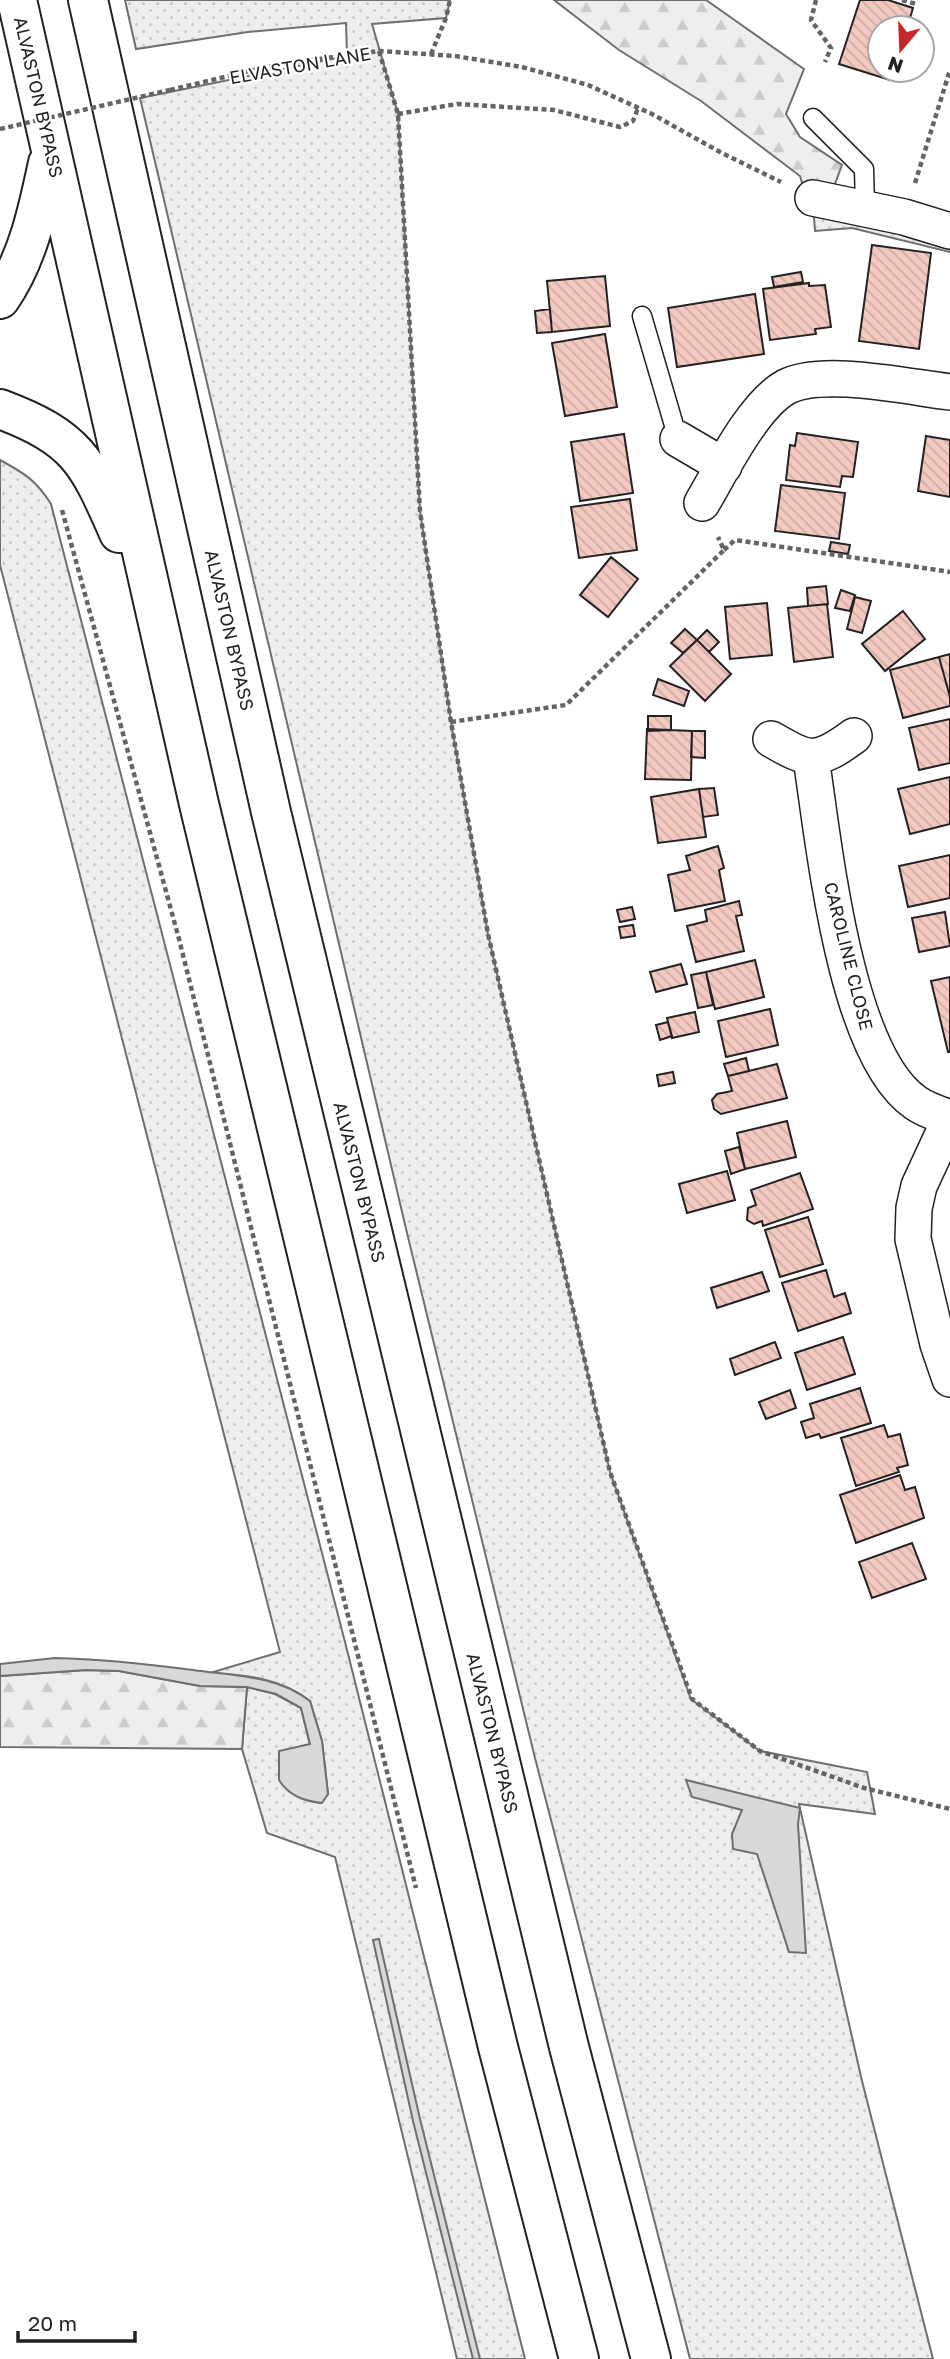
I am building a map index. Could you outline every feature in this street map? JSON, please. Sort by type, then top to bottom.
[{"type":"highway","name":"ALVASTON BYPASS","points":[[17,0],[154,611],[498,2046],[579,2359]]},
{"type":"highway","name":"ALVASTON BYPASS","points":[[88,0],[271,812],[569,2047],[651,2359]]},
{"type":"highway","points":[[0,299],[23,258],[38,209],[51,151]]},
{"type":"highway","points":[[0,409],[45,428],[79,455],[97,483],[154,611]]},
{"type":"street","points":[[813,198],[904,217],[950,230]]},
{"type":"street","points":[[702,503],[756,416],[786,387],[829,377],[950,392]]},
{"type":"street","points":[[678,439],[724,466]]},
{"type":"street","points":[[771,738],[797,754],[811,758],[834,751],[854,736]]},
{"type":"street","name":"CAROLINE CLOSE","points":[[811,758],[826,865],[843,948],[870,1041],[883,1066],[900,1089],[915,1103],[950,1118],[919,1186],[914,1208],[913,1240],[938,1344],[950,1379]]},
{"type":"lane","points":[[813,118],[864,169],[864,208]]},
{"type":"lane","points":[[642,316],[678,439]]},
{"type":"path","points":[[431,54],[446,18],[450,0]]},
{"type":"path","points":[[816,0],[811,20],[831,48],[825,62]]},
{"type":"path","points":[[902,0],[916,4]]},
{"type":"path","points":[[379,51],[398,114],[420,511],[451,722],[488,934],[610,1472],[691,1699],[760,1751],[864,1788],[950,1809]]},
{"type":"path","name":"ELVASTON LANE","points":[[0,129],[275,65],[379,51],[455,56],[522,67],[588,85],[813,198]]},
{"type":"path","points":[[904,217],[948,85],[950,71]]},
{"type":"path","points":[[398,114],[457,104],[554,110],[620,127],[633,121],[638,108]]},
{"type":"path","points":[[702,503],[724,550]]},
{"type":"path","points":[[62,508],[179,939],[418,1896]]},
{"type":"path","points":[[451,722],[566,705],[735,540],[950,572]]},
{"type":"green space","points":[[125,0],[450,0],[446,18],[372,24],[398,114],[420,511],[451,722],[488,934],[610,1472],[691,1699],[760,1751],[867,1772],[875,1814],[799,1804],[862,2081],[933,2359],[690,2359],[535,1758],[407,1233],[140,98],[347,56],[346,23],[248,32],[136,49]]},
{"type":"green space","points":[[554,0],[706,0],[804,69],[786,114],[800,137],[842,165],[829,200],[803,186],[800,176],[701,101],[619,50]]},
{"type":"green space","points":[[813,205],[950,240],[950,252],[852,228],[815,231]]},
{"type":"green space","points":[[0,460],[29,478],[51,504],[345,1642],[525,2359],[457,2359],[335,1857],[267,1833],[242,1749],[247,1687],[275,1694],[301,1708],[310,1745],[282,1784],[299,1797],[320,1803],[328,1794],[322,1741],[310,1701],[275,1683],[250,1677],[210,1673],[280,1652],[0,565]]},
{"type":"green space","points":[[86,1670],[119,1671],[200,1686],[247,1687],[242,1749],[0,1747],[0,1676]]},
{"type":"shaded area","points":[[55,1658],[124,1662],[240,1676],[269,1681],[297,1692],[310,1701],[322,1741],[328,1794],[322,1803],[309,1801],[292,1794],[279,1780],[279,1751],[310,1744],[301,1708],[276,1694],[247,1687],[200,1686],[119,1671],[86,1670],[0,1676],[0,1664]]},
{"type":"shaded area","points":[[686,1780],[800,1808],[798,1824],[806,1953],[789,1952],[757,1854],[733,1849],[732,1834],[742,1810],[692,1797]]},
{"type":"shaded area","points":[[379,1939],[420,2119],[480,2359],[473,2359],[413,2121],[373,1940]]},
{"type":"building","points":[[860,0],[888,0],[913,8],[911,14],[866,14],[866,72],[839,64]]},
{"type":"building","points":[[872,245],[931,253],[919,349],[859,341]]},
{"type":"building","points":[[801,272],[803,282],[774,287],[772,277]]},
{"type":"building","points":[[605,276],[610,326],[552,332],[547,281]]},
{"type":"building","points":[[809,283],[809,286],[825,285],[831,327],[815,329],[816,334],[770,340],[763,289]]},
{"type":"building","points":[[755,294],[764,354],[677,367],[668,308]]},
{"type":"building","points":[[550,309],[552,332],[537,333],[535,311]]},
{"type":"building","points":[[605,334],[617,407],[565,416],[552,343]]},
{"type":"building","points":[[797,433],[858,442],[853,477],[842,476],[840,487],[786,480],[790,445],[795,446]]},
{"type":"building","points":[[624,434],[633,493],[580,501],[571,442]]},
{"type":"building","points":[[926,436],[950,440],[950,497],[918,491]]},
{"type":"building","points":[[781,485],[845,493],[839,539],[775,531]]},
{"type":"building","points":[[630,499],[637,550],[579,558],[571,507]]},
{"type":"building","points":[[831,542],[850,545],[848,554],[829,551]]},
{"type":"building","points":[[611,557],[638,579],[608,617],[580,595]]},
{"type":"building","points":[[826,586],[828,604],[808,606],[807,588]]},
{"type":"building","points":[[841,590],[855,595],[850,611],[835,608]]},
{"type":"building","points":[[855,597],[871,601],[862,633],[847,629]]},
{"type":"building","points":[[767,603],[772,655],[730,659],[725,607]]},
{"type":"building","points":[[827,604],[833,657],[794,662],[788,608]]},
{"type":"building","points":[[903,611],[925,639],[885,671],[862,644]]},
{"type":"building","points":[[685,629],[697,640],[683,653],[671,643]]},
{"type":"building","points":[[707,630],[719,642],[709,652],[697,640]]},
{"type":"building","points":[[697,640],[731,674],[705,701],[670,666]]},
{"type":"building","points":[[950,654],[950,697],[939,657]]},
{"type":"building","points":[[939,657],[950,706],[903,718],[890,670]]},
{"type":"building","points":[[658,679],[689,691],[684,706],[653,695]]},
{"type":"building","points":[[648,716],[671,716],[671,730],[648,731]]},
{"type":"building","points":[[950,719],[950,763],[919,770],[909,728]]},
{"type":"building","points":[[647,729],[692,731],[691,780],[645,779]]},
{"type":"building","points":[[692,731],[705,731],[705,758],[691,757]]},
{"type":"building","points":[[950,777],[950,824],[910,834],[898,789]]},
{"type":"building","points":[[714,788],[718,815],[703,817],[699,789]]},
{"type":"building","points":[[699,789],[706,837],[658,843],[651,797]]},
{"type":"building","points":[[718,846],[724,868],[719,870],[725,901],[675,911],[668,875],[690,870],[686,856]]},
{"type":"building","points":[[950,855],[950,898],[908,907],[899,866]]},
{"type":"building","points":[[739,901],[742,915],[736,916],[744,951],[696,962],[687,926],[707,921],[705,910]]},
{"type":"building","points":[[632,907],[635,919],[620,922],[617,910]]},
{"type":"building","points":[[945,912],[950,946],[919,952],[912,918]]},
{"type":"building","points":[[633,925],[635,936],[621,938],[619,927]]},
{"type":"building","points":[[755,960],[764,997],[715,1009],[706,972]]},
{"type":"building","points":[[681,964],[687,984],[656,992],[650,972]]},
{"type":"building","points":[[706,972],[713,1005],[698,1008],[691,975]]},
{"type":"building","points":[[950,977],[950,1052],[948,1052],[931,981]]},
{"type":"building","points":[[770,1009],[778,1045],[726,1057],[718,1021]]},
{"type":"building","points":[[695,1012],[699,1032],[672,1038],[667,1018]]},
{"type":"building","points":[[668,1022],[672,1036],[660,1040],[656,1025]]},
{"type":"building","points":[[746,1058],[749,1071],[728,1076],[724,1064]]},
{"type":"building","points":[[777,1064],[787,1098],[721,1114],[714,1109],[712,1100],[717,1094],[732,1091],[728,1076]]},
{"type":"building","points":[[673,1072],[675,1083],[659,1086],[657,1075]]},
{"type":"building","points":[[787,1121],[796,1157],[745,1169],[737,1133]]},
{"type":"building","points":[[739,1147],[745,1169],[731,1174],[725,1151]]},
{"type":"building","points":[[727,1171],[735,1200],[687,1213],[679,1184]]},
{"type":"building","points":[[800,1173],[813,1209],[763,1226],[762,1221],[754,1224],[747,1220],[748,1208],[756,1205],[751,1190]]},
{"type":"building","points":[[808,1217],[823,1264],[780,1277],[765,1230]]},
{"type":"building","points":[[826,1270],[834,1297],[845,1293],[851,1313],[798,1331],[782,1283]]},
{"type":"building","points":[[762,1272],[769,1291],[717,1308],[711,1288]]},
{"type":"building","points":[[843,1337],[855,1374],[807,1390],[795,1353]]},
{"type":"building","points":[[775,1342],[781,1358],[735,1375],[730,1359]]},
{"type":"building","points":[[860,1388],[871,1423],[821,1438],[819,1434],[806,1438],[801,1422],[814,1418],[810,1404]]},
{"type":"building","points":[[790,1390],[796,1408],[766,1419],[759,1402]]},
{"type":"building","points":[[884,1425],[888,1437],[900,1434],[908,1465],[897,1468],[899,1472],[856,1486],[841,1438]]},
{"type":"building","points":[[900,1475],[905,1490],[915,1487],[924,1518],[856,1543],[840,1495]]},
{"type":"building","points":[[912,1543],[926,1579],[872,1598],[859,1562]]}]
